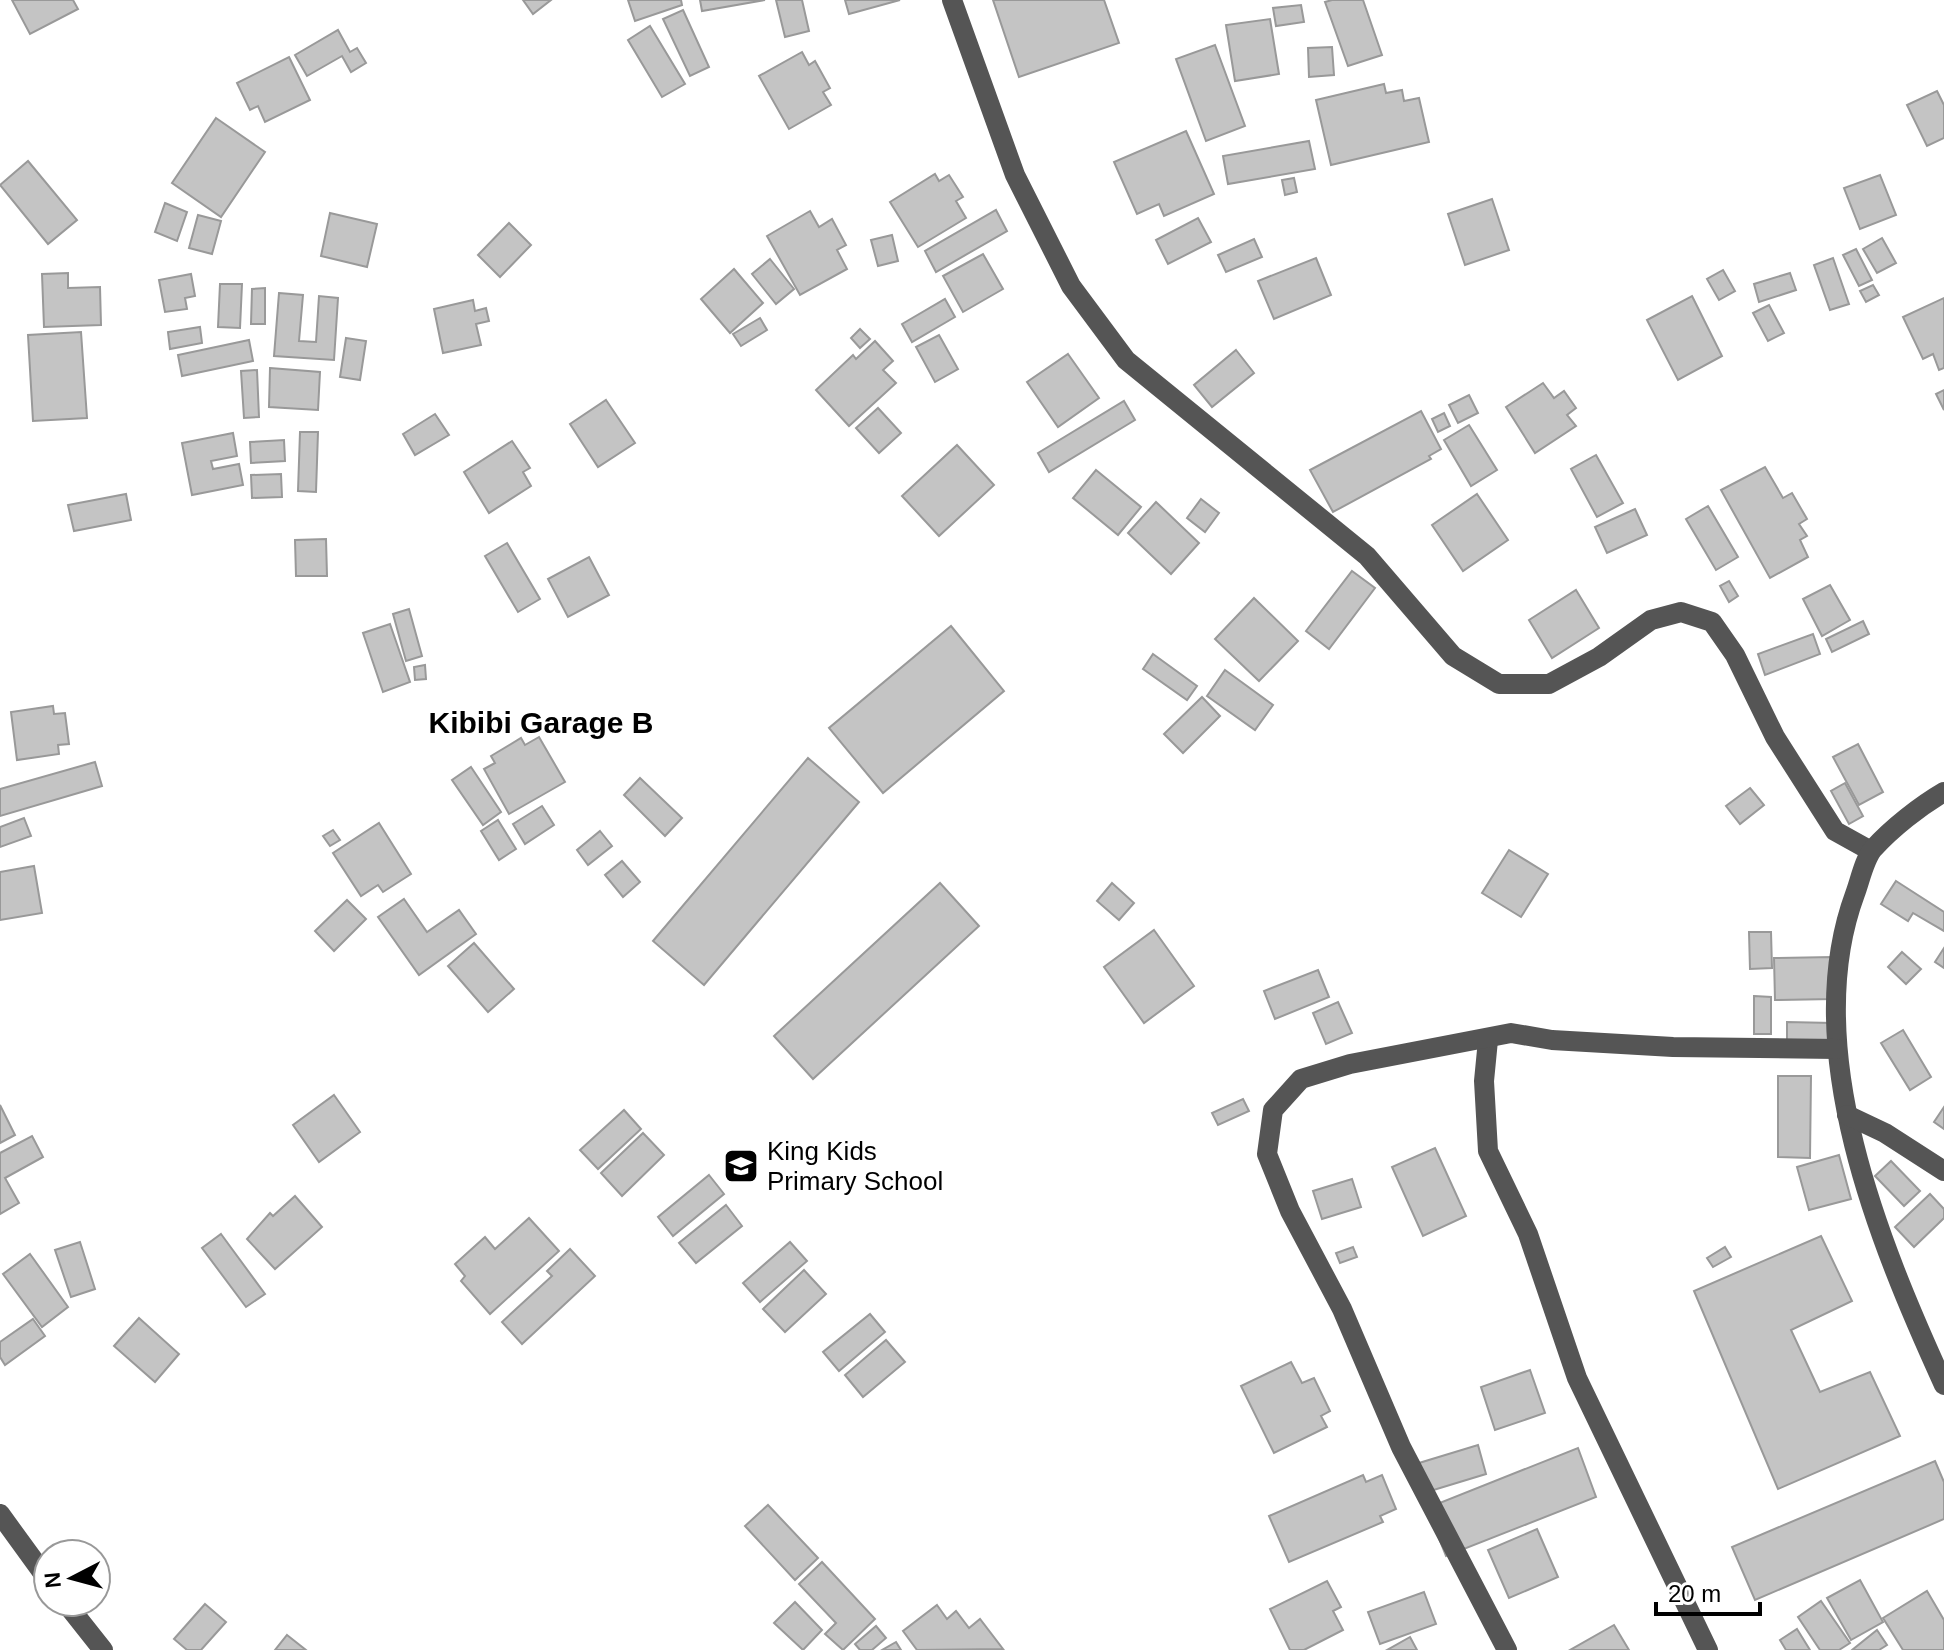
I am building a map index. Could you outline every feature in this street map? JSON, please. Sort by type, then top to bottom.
[{"type":"street","points":[[952,0],[1015,175],[1071,286],[1126,360],[1367,556],[1453,656],[1499,684],[1549,684],[1599,657],[1651,620],[1681,612],[1712,622],[1735,655],[1775,737],[1835,831],[1871,851]]},
{"type":"street","points":[[1944,792],[1929,800],[1871,851],[1845,930],[1840,959],[1837,1049],[1847,1115],[1883,1245],[1944,1385]]},
{"type":"street","points":[[1507,1650],[1401,1447],[1342,1309],[1290,1211],[1267,1154],[1273,1110],[1301,1079],[1350,1064],[1488,1040],[1511,1033],[1552,1040],[1673,1047],[1837,1049]]},
{"type":"street","points":[[1488,1040],[1484,1081],[1488,1151],[1528,1234],[1577,1378],[1708,1650]]},
{"type":"street","points":[[1847,1115],[1885,1133],[1944,1171]]},
{"type":"street","points":[[0,1514],[32,1558]]},
{"type":"street","points":[[78,1618],[103,1650]]},
{"type":"building","points":[[12,0],[73,0],[78,9],[30,34]]},
{"type":"building","points":[[523,0],[551,0],[533,14]]},
{"type":"building","points":[[628,0],[681,0],[682,5],[635,21]]},
{"type":"building","points":[[700,0],[765,0],[702,11]]},
{"type":"building","points":[[776,0],[802,0],[809,31],[785,37]]},
{"type":"building","points":[[845,0],[900,0],[849,14]]},
{"type":"building","points":[[993,0],[1104,0],[1119,43],[1019,77]]},
{"type":"building","points":[[1363,0],[1382,55],[1348,66],[1325,2]]},
{"type":"building","points":[[1301,5],[1304,22],[1276,26],[1273,8]]},
{"type":"building","points":[[683,10],[709,67],[690,76],[663,19]]},
{"type":"building","points":[[1270,19],[1279,74],[1235,81],[1226,25]]},
{"type":"building","points":[[650,26],[685,84],[662,97],[628,40]]},
{"type":"building","points":[[338,30],[350,52],[357,48],[366,63],[351,72],[342,56],[307,76],[295,55]]},
{"type":"building","points":[[1215,45],[1245,126],[1206,141],[1176,59]]},
{"type":"building","points":[[1332,47],[1334,75],[1309,77],[1308,48]]},
{"type":"building","points":[[802,52],[809,65],[815,61],[830,88],[823,92],[831,105],[789,129],[759,76]]},
{"type":"building","points":[[289,57],[310,100],[265,122],[258,106],[250,110],[237,83]]},
{"type":"building","points":[[1384,84],[1386,93],[1402,90],[1404,101],[1419,98],[1429,142],[1331,165],[1316,100]]},
{"type":"building","points":[[1937,91],[1944,105],[1944,138],[1927,146],[1907,105]]},
{"type":"building","points":[[216,118],[265,152],[221,217],[172,183]]},
{"type":"building","points":[[1186,131],[1214,194],[1164,216],[1159,204],[1137,214],[1114,162]]},
{"type":"building","points":[[1309,141],[1315,169],[1228,184],[1223,156]]},
{"type":"building","points":[[28,161],[77,220],[48,244],[0,185]]},
{"type":"building","points":[[935,174],[939,181],[949,175],[963,197],[956,201],[966,218],[918,247],[890,202]]},
{"type":"building","points":[[1880,175],[1896,215],[1860,229],[1844,188]]},
{"type":"building","points":[[1294,178],[1297,192],[1285,195],[1282,180]]},
{"type":"building","points":[[1492,199],[1509,250],[1465,265],[1448,214]]},
{"type":"building","points":[[165,203],[187,212],[177,241],[155,232]]},
{"type":"building","points":[[996,210],[1007,231],[936,272],[925,251]]},
{"type":"building","points":[[810,211],[819,227],[832,219],[846,245],[837,250],[847,269],[800,295],[767,236]]},
{"type":"building","points":[[330,213],[377,224],[367,267],[321,256]]},
{"type":"building","points":[[198,215],[221,221],[212,254],[189,248]]},
{"type":"building","points":[[1198,218],[1211,242],[1168,264],[1156,240]]},
{"type":"building","points":[[509,223],[531,245],[500,277],[478,255]]},
{"type":"building","points":[[892,235],[898,261],[878,266],[871,240]]},
{"type":"building","points":[[1882,238],[1896,263],[1877,273],[1863,249]]},
{"type":"building","points":[[1254,239],[1262,257],[1226,272],[1218,255]]},
{"type":"building","points":[[1856,249],[1872,280],[1859,286],[1843,255]]},
{"type":"building","points":[[983,254],[1003,289],[963,312],[943,276]]},
{"type":"building","points":[[1316,258],[1331,295],[1274,319],[1258,281]]},
{"type":"building","points":[[1833,258],[1849,304],[1830,310],[1814,265]]},
{"type":"building","points":[[770,259],[794,289],[776,304],[752,274]]},
{"type":"building","points":[[734,269],[763,303],[730,333],[701,299]]},
{"type":"building","points":[[1723,270],[1735,291],[1719,300],[1707,279]]},
{"type":"building","points":[[68,273],[68,288],[100,287],[101,325],[44,327],[42,274]]},
{"type":"building","points":[[1790,273],[1796,290],[1759,302],[1754,284]]},
{"type":"building","points":[[191,274],[195,296],[185,298],[187,309],[165,312],[159,280]]},
{"type":"building","points":[[220,284],[242,284],[240,328],[218,327]]},
{"type":"building","points":[[1873,285],[1879,295],[1866,302],[1860,291]]},
{"type":"building","points":[[265,288],[265,324],[251,324],[252,289]]},
{"type":"building","points":[[279,293],[303,295],[299,341],[316,342],[319,296],[338,298],[334,360],[274,356]]},
{"type":"building","points":[[1692,296],[1722,356],[1678,380],[1647,320]]},
{"type":"building","points":[[1944,298],[1944,368],[1939,370],[1933,354],[1923,359],[1903,317]]},
{"type":"building","points":[[945,299],[955,317],[912,342],[902,324]]},
{"type":"building","points":[[473,300],[475,311],[486,308],[489,321],[476,324],[481,345],[443,353],[434,309]]},
{"type":"building","points":[[1769,305],[1784,333],[1768,341],[1753,313]]},
{"type":"building","points":[[760,318],[767,330],[741,346],[733,334]]},
{"type":"building","points":[[200,327],[202,343],[170,349],[168,332]]},
{"type":"building","points":[[860,329],[870,339],[860,348],[851,338]]},
{"type":"building","points":[[81,332],[87,418],[33,421],[28,335]]},
{"type":"building","points":[[939,335],[958,369],[935,382],[916,347]]},
{"type":"building","points":[[346,338],[366,341],[360,380],[340,377]]},
{"type":"building","points":[[249,340],[253,361],[182,376],[178,355]]},
{"type":"building","points":[[875,341],[893,361],[883,370],[896,383],[849,426],[816,390],[853,355],[856,359]]},
{"type":"building","points":[[1236,350],[1254,373],[1212,407],[1194,385]]},
{"type":"building","points":[[1068,354],[1099,398],[1058,427],[1027,382]]},
{"type":"building","points":[[270,368],[320,372],[318,410],[269,407]]},
{"type":"building","points":[[257,370],[259,417],[244,418],[241,371]]},
{"type":"building","points":[[1543,383],[1554,398],[1564,391],[1576,408],[1567,415],[1576,426],[1535,453],[1506,407]]},
{"type":"building","points":[[1944,390],[1944,410],[1936,394]]},
{"type":"building","points":[[1469,395],[1478,413],[1458,423],[1449,405]]},
{"type":"building","points":[[606,400],[635,443],[598,467],[570,424]]},
{"type":"building","points":[[1124,401],[1135,420],[1049,472],[1038,453]]},
{"type":"building","points":[[878,408],[901,433],[879,453],[856,428]]},
{"type":"building","points":[[1421,411],[1441,449],[1429,456],[1431,459],[1333,512],[1310,470]]},
{"type":"building","points":[[1444,413],[1450,426],[1438,432],[1432,419]]},
{"type":"building","points":[[435,414],[449,435],[415,455],[403,434]]},
{"type":"building","points":[[1469,425],[1497,470],[1471,486],[1444,440]]},
{"type":"building","points":[[300,432],[318,432],[316,492],[298,491]]},
{"type":"building","points":[[233,433],[237,456],[211,461],[213,469],[239,464],[243,485],[192,495],[182,443]]},
{"type":"building","points":[[284,440],[285,461],[251,463],[250,442]]},
{"type":"building","points":[[512,441],[530,468],[523,472],[531,486],[489,513],[464,472]]},
{"type":"building","points":[[957,445],[994,485],[939,536],[902,496]]},
{"type":"building","points":[[1596,455],[1623,503],[1597,517],[1571,469]]},
{"type":"building","points":[[1765,467],[1783,498],[1792,493],[1807,519],[1799,524],[1807,536],[1800,540],[1808,557],[1770,578],[1721,490]]},
{"type":"building","points":[[1096,470],[1141,507],[1118,535],[1073,498]]},
{"type":"building","points":[[281,474],[282,497],[252,498],[251,475]]},
{"type":"building","points":[[126,494],[131,520],[74,531],[68,505]]},
{"type":"building","points":[[1477,494],[1508,540],[1463,571],[1432,525]]},
{"type":"building","points":[[1201,499],[1219,513],[1205,532],[1187,518]]},
{"type":"building","points":[[1156,502],[1199,543],[1171,574],[1128,533]]},
{"type":"building","points":[[1708,506],[1738,557],[1716,570],[1686,519]]},
{"type":"building","points":[[1635,509],[1647,535],[1607,553],[1595,527]]},
{"type":"building","points":[[326,539],[327,576],[296,576],[295,540]]},
{"type":"building","points":[[507,543],[540,599],[518,612],[485,556]]},
{"type":"building","points":[[589,557],[609,595],[568,617],[548,579]]},
{"type":"building","points":[[1352,571],[1375,588],[1329,649],[1306,631]]},
{"type":"building","points":[[1729,581],[1738,596],[1729,602],[1720,586]]},
{"type":"building","points":[[1830,585],[1850,620],[1822,636],[1803,599]]},
{"type":"building","points":[[1576,590],[1599,628],[1552,658],[1529,620]]},
{"type":"building","points":[[1254,598],[1298,641],[1259,681],[1215,639]]},
{"type":"building","points":[[409,609],[422,656],[406,661],[393,614]]},
{"type":"building","points":[[1863,621],[1869,634],[1832,652],[1826,639]]},
{"type":"building","points":[[390,624],[410,682],[383,692],[363,633]]},
{"type":"building","points":[[951,626],[1004,691],[883,793],[829,728]]},
{"type":"building","points":[[1813,634],[1820,654],[1765,675],[1758,654]]},
{"type":"building","points":[[1153,654],[1197,686],[1187,700],[1143,669]]},
{"type":"building","points":[[425,665],[426,679],[415,680],[414,667]]},
{"type":"building","points":[[1225,670],[1273,705],[1255,730],[1207,696]]},
{"type":"building","points":[[1202,697],[1220,716],[1183,753],[1164,734]]},
{"type":"building","points":[[53,706],[54,714],[65,713],[69,744],[58,745],[59,754],[17,760],[11,712]]},
{"type":"building","points":[[539,737],[565,782],[509,814],[484,769],[495,763],[491,756],[521,738],[525,745]]},
{"type":"building","points":[[1858,744],[1883,792],[1859,805],[1833,757]]},
{"type":"building","points":[[808,758],[859,802],[704,985],[653,941]]},
{"type":"building","points":[[95,762],[102,786],[0,816],[0,789]]},
{"type":"building","points":[[471,767],[501,812],[483,825],[452,780]]},
{"type":"building","points":[[640,778],[682,818],[665,836],[624,795]]},
{"type":"building","points":[[1845,783],[1863,816],[1849,824],[1831,791]]},
{"type":"building","points":[[1750,788],[1764,805],[1740,824],[1726,806]]},
{"type":"building","points":[[542,806],[554,825],[525,844],[513,824]]},
{"type":"building","points":[[24,818],[31,836],[0,847],[0,827]]},
{"type":"building","points":[[498,820],[516,849],[499,860],[481,831]]},
{"type":"building","points":[[379,823],[411,874],[383,892],[378,885],[361,896],[333,853]]},
{"type":"building","points":[[333,830],[340,840],[330,846],[323,836]]},
{"type":"building","points":[[600,831],[612,846],[588,865],[577,850]]},
{"type":"building","points":[[1509,850],[1548,874],[1521,917],[1482,893]]},
{"type":"building","points":[[622,861],[640,882],[623,897],[605,875]]},
{"type":"building","points":[[34,866],[42,913],[0,920],[0,872]]},
{"type":"building","points":[[1896,881],[1944,912],[1944,931],[1913,913],[1908,921],[1881,904]]},
{"type":"building","points":[[940,883],[979,926],[813,1079],[774,1036]]},
{"type":"building","points":[[1112,883],[1134,903],[1119,920],[1097,901]]},
{"type":"building","points":[[404,899],[427,932],[459,910],[476,934],[419,975],[378,917]]},
{"type":"building","points":[[347,900],[366,919],[334,951],[315,931]]},
{"type":"building","points":[[1154,930],[1194,986],[1144,1023],[1104,967]]},
{"type":"building","points":[[1749,932],[1771,932],[1772,968],[1750,969]]},
{"type":"building","points":[[474,943],[514,989],[488,1012],[448,966]]},
{"type":"building","points":[[1944,948],[1944,968],[1935,962]]},
{"type":"building","points":[[1902,952],[1921,969],[1906,984],[1888,967]]},
{"type":"building","points":[[1832,957],[1833,999],[1775,1000],[1774,958]]},
{"type":"building","points":[[1318,970],[1329,997],[1275,1019],[1264,991]]},
{"type":"building","points":[[1754,996],[1771,997],[1771,1034],[1754,1034]]},
{"type":"building","points":[[1338,1002],[1352,1033],[1326,1044],[1313,1013]]},
{"type":"building","points":[[1787,1022],[1832,1023],[1832,1042],[1787,1041]]},
{"type":"building","points":[[1903,1030],[1931,1077],[1910,1090],[1881,1043]]},
{"type":"building","points":[[1778,1076],[1811,1076],[1810,1158],[1778,1157]]},
{"type":"building","points":[[334,1095],[360,1132],[319,1162],[293,1125]]},
{"type":"building","points":[[1243,1099],[1249,1111],[1218,1125],[1212,1113]]},
{"type":"building","points":[[0,1105],[15,1135],[0,1143]]},
{"type":"building","points":[[1944,1107],[1944,1129],[1934,1122]]},
{"type":"building","points":[[624,1110],[641,1129],[598,1169],[580,1150]]},
{"type":"building","points":[[643,1133],[664,1155],[622,1196],[601,1173]]},
{"type":"building","points":[[32,1136],[43,1157],[5,1178],[19,1203],[0,1214],[0,1153]]},
{"type":"building","points":[[1435,1148],[1466,1216],[1423,1236],[1392,1167]]},
{"type":"building","points":[[1839,1155],[1851,1199],[1809,1210],[1797,1167]]},
{"type":"building","points":[[1891,1161],[1920,1191],[1904,1206],[1875,1176]]},
{"type":"building","points":[[709,1175],[724,1194],[673,1236],[658,1217]]},
{"type":"building","points":[[1352,1179],[1361,1207],[1322,1219],[1313,1191]]},
{"type":"building","points":[[1930,1194],[1944,1209],[1944,1218],[1914,1247],[1895,1227]]},
{"type":"building","points":[[295,1196],[322,1227],[275,1269],[247,1239],[270,1213],[273,1216]]},
{"type":"building","points":[[726,1205],[742,1226],[696,1263],[679,1243]]},
{"type":"building","points":[[529,1218],[559,1251],[490,1314],[461,1281],[465,1276],[455,1264],[485,1237],[495,1249]]},
{"type":"building","points":[[221,1234],[265,1294],[246,1307],[202,1248]]},
{"type":"building","points":[[1821,1236],[1852,1301],[1791,1330],[1820,1392],[1870,1372],[1900,1436],[1778,1489],[1694,1291]]},
{"type":"building","points":[[80,1242],[95,1289],[71,1297],[55,1250]]},
{"type":"building","points":[[790,1242],[807,1261],[760,1302],[743,1283]]},
{"type":"building","points":[[1353,1247],[1357,1257],[1340,1263],[1336,1253]]},
{"type":"building","points":[[1725,1247],[1731,1257],[1713,1267],[1707,1258]]},
{"type":"building","points":[[570,1249],[595,1276],[522,1344],[502,1322],[552,1276],[547,1271]]},
{"type":"building","points":[[30,1254],[68,1307],[42,1327],[3,1274]]},
{"type":"building","points":[[804,1270],[826,1294],[785,1332],[763,1309]]},
{"type":"building","points":[[870,1314],[885,1332],[839,1371],[823,1352]]},
{"type":"building","points":[[139,1318],[179,1354],[155,1382],[114,1346]]},
{"type":"building","points":[[33,1319],[45,1336],[5,1365],[0,1357],[0,1342]]},
{"type":"building","points":[[886,1340],[905,1362],[863,1397],[845,1375]]},
{"type":"building","points":[[1291,1362],[1302,1383],[1314,1378],[1330,1411],[1321,1416],[1327,1427],[1274,1453],[1241,1386]]},
{"type":"building","points":[[1530,1370],[1545,1413],[1495,1430],[1481,1387]]},
{"type":"building","points":[[1478,1445],[1486,1474],[1427,1492],[1419,1463]]},
{"type":"building","points":[[1578,1448],[1596,1497],[1446,1556],[1427,1508]]},
{"type":"building","points":[[1935,1461],[1944,1482],[1944,1519],[1755,1600],[1732,1547]]},
{"type":"building","points":[[1363,1475],[1366,1482],[1382,1475],[1396,1509],[1380,1516],[1383,1522],[1289,1562],[1269,1516]]},
{"type":"building","points":[[768,1505],[818,1558],[795,1580],[745,1526]]},
{"type":"building","points":[[1537,1529],[1558,1577],[1509,1598],[1488,1550]]},
{"type":"building","points":[[822,1562],[875,1619],[843,1650],[825,1634],[836,1623],[799,1584]]},
{"type":"building","points":[[1860,1580],[1883,1622],[1851,1640],[1827,1598]]},
{"type":"building","points":[[1327,1581],[1341,1607],[1333,1611],[1343,1630],[1304,1650],[1290,1650],[1270,1609]]},
{"type":"building","points":[[1927,1591],[1944,1620],[1944,1650],[1903,1650],[1883,1618]]},
{"type":"building","points":[[1424,1592],[1436,1624],[1380,1644],[1368,1612]]},
{"type":"building","points":[[1821,1601],[1850,1643],[1839,1650],[1820,1650],[1798,1617]]},
{"type":"building","points":[[795,1602],[822,1630],[803,1650],[774,1623]]},
{"type":"building","points":[[205,1604],[226,1622],[201,1650],[187,1650],[174,1639]]},
{"type":"building","points":[[937,1605],[947,1619],[956,1611],[969,1628],[980,1619],[1003,1649],[917,1650],[903,1631]]},
{"type":"building","points":[[1614,1625],[1629,1650],[1570,1650]]},
{"type":"building","points":[[876,1626],[886,1638],[872,1650],[860,1650],[855,1644]]},
{"type":"building","points":[[1797,1629],[1810,1650],[1786,1650],[1780,1640]]},
{"type":"building","points":[[1877,1630],[1887,1645],[1879,1650],[1852,1650]]},
{"type":"building","points":[[287,1635],[306,1650],[275,1650]]},
{"type":"building","points":[[1410,1637],[1417,1650],[1387,1650]]},
{"type":"building","points":[[896,1642],[901,1650],[882,1650]]},
{"type":"place","name":"King Kids Primary School","points":[[741,1166]]},
{"type":"district","name":"Kibibi Garage B","points":[[541,722]]}]
